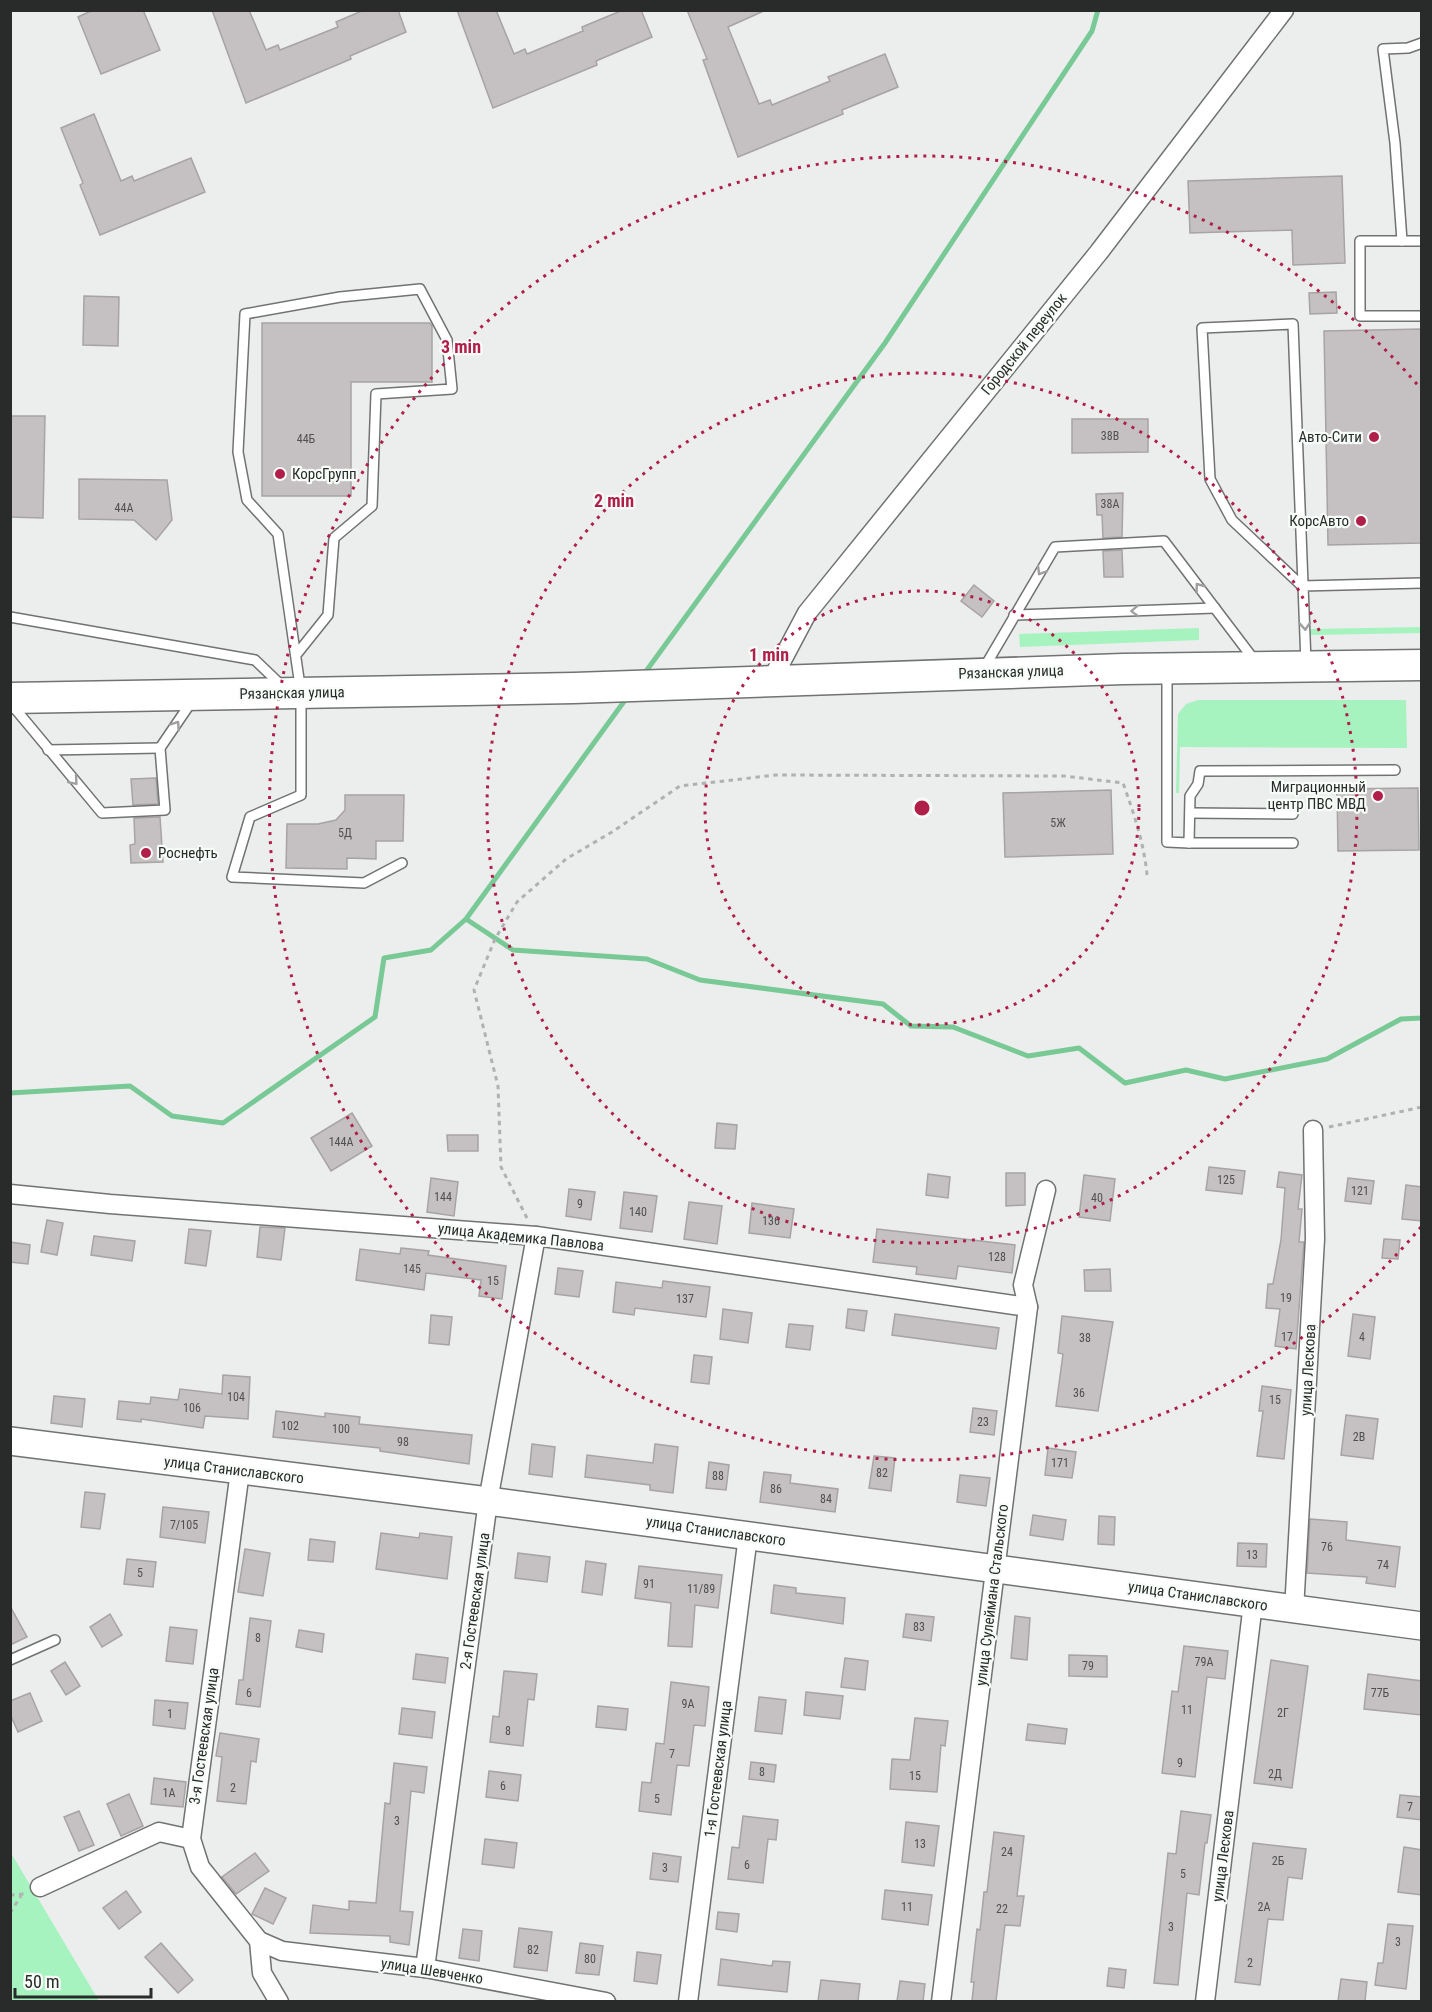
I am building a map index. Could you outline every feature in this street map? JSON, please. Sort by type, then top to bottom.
[{"type":"main road","name":"Рязанская улица","points":[[10,698],[587,688],[1167,668],[1422,665]]},
{"type":"street","name":"Городской переулок","points":[[771,681],[807,613],[1098,252],[1284,10]]},
{"type":"street","name":"улица Лескова","points":[[1294,1610],[1315,1239],[1312,1130]]},
{"type":"street","name":"улица Сулеймана Стальского","points":[[941,2001],[1028,1307],[1023,1285],[1046,1190]]},
{"type":"street","name":"улица Академика Павлова","points":[[10,1194],[110,1204],[536,1236],[1028,1307]]},
{"type":"street","name":"2-я Гостеевская улица","points":[[425,1968],[488,1501],[536,1236]]},
{"type":"street","name":"улица Станиславского","points":[[10,1441],[488,1501],[1422,1626]]},
{"type":"street","name":"3-я Гостеевская улица","points":[[191,1839],[240,1471]]},
{"type":"street","name":"1-я Гостеевская улица","points":[[688,2001],[748,1536]]},
{"type":"street","name":"улица Лескова","points":[[1205,2001],[1253,1603]]},
{"type":"street","points":[[40,1887],[159,1832],[191,1839],[200,1867],[260,1941],[262,1973],[279,2001]]},
{"type":"street","name":"улица Шевченко","points":[[260,1941],[282,1951],[425,1968],[606,2001]]},
{"type":"lane","points":[[1402,241],[1395,143],[1383,49],[1408,48],[1422,43]]},
{"type":"lane","points":[[1422,241],[1360,241],[1360,316],[1422,316]]},
{"type":"lane","points":[[296,655],[328,615],[334,538],[372,506],[376,394],[452,389],[447,340],[420,289],[340,297],[245,314],[238,452],[247,500],[278,534],[296,655],[295,693],[301,795],[250,817],[232,877],[364,883],[402,863]]},
{"type":"lane","points":[[1306,666],[1302,586],[1293,324],[1202,328],[1210,479],[1232,520],[1302,586],[1422,583]]},
{"type":"lane","points":[[981,674],[1055,547],[1164,541],[1260,667]]},
{"type":"lane","points":[[1014,615],[1215,608]]},
{"type":"lane","points":[[10,617],[255,660],[295,693]]},
{"type":"lane","points":[[1167,668],[1166,838],[1170,843],[1293,843]]},
{"type":"lane","points":[[10,703],[102,813],[165,810],[160,748],[196,695]]},
{"type":"lane","points":[[48,750],[160,748]]},
{"type":"lane","points":[[1189,843],[1190,796],[1198,784],[1200,771],[1395,770]]},
{"type":"lane","points":[[1190,813],[1293,814]]},
{"type":"lane","points":[[10,1660],[55,1640]]},
{"type":"path","points":[[536,1236],[501,1167],[498,1086],[474,990],[495,939],[517,902],[566,859],[612,832],[680,786],[776,775],[1064,776],[1123,783],[1138,824],[1146,855],[1147,875]]},
{"type":"path","points":[[1312,1130],[1422,1107]]},
{"type":"path","points":[[10,1913],[21,1896]]},
{"type":"green space","points":[[1421,627],[1421,633],[1311,635],[1311,629]]},
{"type":"green space","points":[[1199,628],[1199,640],[1020,647],[1019,634]]},
{"type":"green space","points":[[1198,700],[1406,700],[1407,748],[1180,747],[1179,793],[1176,793],[1178,714],[1186,704]]},
{"type":"green space","points":[[11,1853],[99,2001],[11,2001]]},
{"type":"building","points":[[93,10],[143,10],[160,50],[101,74],[78,17]]},
{"type":"building","points":[[212,10],[249,10],[266,50],[278,45],[280,50],[338,27],[336,22],[364,10],[398,10],[406,32],[350,56],[351,59],[246,103]]},
{"type":"building","points":[[457,10],[496,10],[514,54],[525,49],[527,54],[583,31],[582,27],[623,10],[641,10],[652,37],[596,61],[597,65],[493,108]]},
{"type":"building","points":[[687,10],[766,10],[728,27],[759,104],[770,100],[772,105],[830,81],[828,77],[885,54],[898,87],[842,110],[843,114],[738,157],[703,60],[707,59]]},
{"type":"building","points":[[94,114],[121,181],[132,176],[134,181],[191,158],[205,192],[100,235],[80,185],[83,183],[61,128]]},
{"type":"building","points":[[1342,176],[1345,263],[1293,265],[1292,230],[1190,233],[1188,181]]},
{"type":"building","points":[[1336,292],[1337,313],[1310,314],[1309,293]]},
{"type":"building","points":[[84,296],[119,297],[118,346],[83,345]]},
{"type":"building","points":[[262,323],[430,323],[432,326],[432,382],[351,382],[351,496],[262,496]]},
{"type":"building","name":"Авто-Сити","points":[[1422,329],[1422,543],[1328,545],[1324,331]]},
{"type":"building","points":[[10,416],[45,416],[43,518],[10,517]]},
{"type":"building","points":[[1072,419],[1148,419],[1148,452],[1072,453]]},
{"type":"building","points":[[79,479],[167,480],[172,520],[156,540],[134,520],[79,519]]},
{"type":"building","points":[[1123,493],[1122,537],[1103,538],[1102,515],[1097,515],[1096,494]]},
{"type":"building","points":[[1122,550],[1123,577],[1104,577],[1103,551]]},
{"type":"building","points":[[974,585],[994,601],[982,617],[961,601]]},
{"type":"building","points":[[156,778],[158,804],[133,805],[131,779]]},
{"type":"building","points":[[1418,788],[1419,850],[1338,851],[1337,789]]},
{"type":"building","points":[[1111,790],[1113,854],[1005,857],[1003,793]]},
{"type":"building","points":[[345,795],[404,795],[403,841],[376,841],[376,859],[347,858],[347,869],[286,868],[287,824],[318,824],[336,820],[345,810]]},
{"type":"building","points":[[160,817],[163,862],[131,863],[130,845],[135,844],[134,818]]},
{"type":"building","points":[[352,1113],[372,1146],[331,1171],[311,1138]]},
{"type":"building","points":[[717,1123],[737,1125],[735,1149],[715,1148]]},
{"type":"building","points":[[447,1135],[478,1135],[478,1151],[448,1151]]},
{"type":"building","points":[[1209,1167],[1245,1171],[1242,1194],[1206,1190]]},
{"type":"building","points":[[1279,1172],[1302,1175],[1298,1209],[1302,1209],[1299,1242],[1304,1242],[1296,1349],[1275,1346],[1280,1309],[1266,1308],[1268,1284],[1273,1284],[1281,1240],[1285,1188],[1277,1187]]},
{"type":"building","points":[[1006,1173],[1025,1173],[1025,1205],[1006,1206]]},
{"type":"building","points":[[928,1174],[950,1177],[948,1198],[926,1195]]},
{"type":"building","points":[[1084,1175],[1115,1179],[1110,1221],[1079,1217]]},
{"type":"building","points":[[431,1178],[458,1182],[454,1216],[427,1212]]},
{"type":"building","points":[[1348,1178],[1374,1181],[1371,1204],[1345,1201]]},
{"type":"building","points":[[1406,1185],[1422,1187],[1422,1221],[1402,1219]]},
{"type":"building","points":[[569,1189],[595,1192],[591,1220],[566,1216]]},
{"type":"building","points":[[624,1192],[657,1196],[652,1232],[620,1228]]},
{"type":"building","points":[[689,1202],[722,1206],[717,1244],[684,1239]]},
{"type":"building","points":[[752,1203],[794,1209],[790,1238],[749,1233]]},
{"type":"building","points":[[47,1220],[63,1223],[57,1255],[41,1252]]},
{"type":"building","points":[[260,1227],[285,1228],[281,1260],[257,1257]]},
{"type":"building","points":[[189,1229],[211,1231],[206,1266],[185,1263]]},
{"type":"building","points":[[877,1229],[1015,1245],[1012,1273],[958,1266],[956,1279],[916,1274],[917,1267],[873,1262]]},
{"type":"building","points":[[94,1236],[135,1241],[132,1261],[91,1255]]},
{"type":"building","points":[[1384,1239],[1400,1240],[1398,1259],[1382,1258]]},
{"type":"building","points":[[10,1242],[30,1245],[28,1264],[10,1262]]},
{"type":"building","points":[[401,1248],[429,1251],[428,1255],[506,1266],[502,1299],[479,1296],[481,1280],[426,1273],[424,1290],[356,1280],[360,1249],[400,1254]]},
{"type":"building","points":[[558,1268],[583,1271],[579,1297],[555,1294]]},
{"type":"building","points":[[1110,1269],[1111,1291],[1085,1291],[1084,1270]]},
{"type":"building","points":[[663,1281],[710,1287],[706,1317],[635,1308],[634,1315],[613,1312],[616,1282],[662,1288]]},
{"type":"building","points":[[723,1309],[752,1313],[748,1343],[720,1339]]},
{"type":"building","points":[[848,1309],[867,1311],[864,1331],[846,1328]]},
{"type":"building","points":[[895,1314],[999,1328],[996,1349],[892,1335]]},
{"type":"building","points":[[1353,1314],[1375,1317],[1370,1359],[1348,1356]]},
{"type":"building","points":[[431,1315],[452,1317],[449,1345],[429,1343]]},
{"type":"building","points":[[1062,1316],[1113,1322],[1098,1411],[1056,1406],[1063,1354],[1058,1353]]},
{"type":"building","points":[[789,1324],[813,1326],[810,1350],[786,1347]]},
{"type":"building","points":[[694,1355],[712,1357],[709,1384],[691,1382]]},
{"type":"building","points":[[223,1375],[250,1377],[248,1419],[205,1416],[203,1428],[141,1419],[141,1422],[117,1419],[119,1401],[150,1404],[151,1397],[178,1400],[180,1389],[222,1394]]},
{"type":"building","points":[[1262,1386],[1291,1390],[1284,1459],[1257,1456],[1263,1411],[1259,1411]]},
{"type":"building","points":[[54,1396],[85,1399],[82,1427],[51,1423]]},
{"type":"building","points":[[973,1408],[997,1411],[994,1435],[970,1432]]},
{"type":"building","points":[[276,1411],[325,1417],[325,1413],[360,1417],[359,1424],[472,1435],[469,1464],[380,1451],[380,1448],[273,1437]]},
{"type":"building","points":[[1346,1415],[1378,1419],[1373,1459],[1341,1455]]},
{"type":"building","points":[[532,1444],[555,1447],[552,1477],[529,1474]]},
{"type":"building","points":[[655,1444],[678,1447],[673,1493],[650,1490],[650,1485],[585,1477],[587,1455],[653,1463]]},
{"type":"building","points":[[1048,1448],[1076,1452],[1072,1478],[1045,1475]]},
{"type":"building","points":[[874,1456],[895,1458],[891,1491],[869,1488]]},
{"type":"building","points":[[709,1462],[729,1465],[726,1490],[706,1488]]},
{"type":"building","points":[[764,1472],[791,1475],[790,1483],[838,1489],[835,1512],[760,1502]]},
{"type":"building","points":[[960,1475],[990,1478],[986,1506],[957,1502]]},
{"type":"building","points":[[85,1492],[105,1494],[100,1529],[81,1527]]},
{"type":"building","points":[[163,1507],[209,1512],[205,1543],[160,1537]]},
{"type":"building","points":[[1033,1515],[1066,1520],[1063,1540],[1030,1535]]},
{"type":"building","points":[[1099,1516],[1115,1517],[1114,1545],[1098,1544]]},
{"type":"building","points":[[1310,1519],[1347,1522],[1346,1540],[1400,1547],[1395,1587],[1366,1583],[1367,1577],[1307,1573]]},
{"type":"building","points":[[381,1533],[419,1538],[420,1533],[452,1537],[447,1579],[376,1569]]},
{"type":"building","points":[[310,1539],[335,1542],[333,1562],[308,1560]]},
{"type":"building","points":[[1238,1543],[1267,1544],[1266,1567],[1237,1566]]},
{"type":"building","points":[[245,1549],[270,1553],[263,1596],[238,1592]]},
{"type":"building","points":[[518,1553],[550,1557],[547,1582],[515,1578]]},
{"type":"building","points":[[127,1559],[156,1562],[153,1587],[124,1584]]},
{"type":"building","points":[[586,1561],[606,1564],[602,1595],[582,1592]]},
{"type":"building","points":[[639,1566],[722,1575],[718,1608],[695,1605],[692,1647],[668,1646],[671,1603],[635,1598]]},
{"type":"building","points":[[774,1585],[796,1588],[796,1593],[845,1598],[843,1624],[771,1613]]},
{"type":"building","points":[[10,1606],[27,1637],[10,1645]]},
{"type":"building","points":[[110,1614],[122,1635],[102,1647],[90,1627]]},
{"type":"building","points":[[906,1614],[934,1617],[931,1641],[903,1637]]},
{"type":"building","points":[[1015,1616],[1030,1618],[1027,1660],[1011,1658]]},
{"type":"building","points":[[250,1618],[271,1621],[260,1707],[236,1704],[239,1680],[243,1680]]},
{"type":"building","points":[[170,1627],[197,1630],[193,1664],[166,1661]]},
{"type":"building","points":[[299,1630],[324,1634],[322,1652],[296,1647]]},
{"type":"building","points":[[1184,1646],[1228,1651],[1225,1679],[1207,1677],[1195,1777],[1162,1773],[1172,1691],[1178,1692]]},
{"type":"building","points":[[416,1654],[448,1658],[445,1683],[413,1679]]},
{"type":"building","points":[[1069,1655],[1107,1656],[1107,1677],[1069,1676]]},
{"type":"building","points":[[845,1658],[868,1661],[865,1690],[841,1687]]},
{"type":"building","points":[[1271,1660],[1308,1666],[1292,1788],[1254,1783]]},
{"type":"building","points":[[65,1662],[80,1686],[66,1695],[51,1671]]},
{"type":"building","points":[[504,1671],[537,1674],[534,1700],[528,1699],[523,1746],[490,1742],[493,1716],[499,1717]]},
{"type":"building","points":[[1368,1674],[1422,1681],[1422,1715],[1364,1709]]},
{"type":"building","points":[[671,1682],[709,1687],[705,1726],[694,1725],[689,1766],[677,1765],[671,1815],[639,1811],[642,1782],[651,1783],[656,1743],[664,1744]]},
{"type":"building","points":[[806,1692],[843,1696],[840,1719],[804,1715]]},
{"type":"building","points":[[30,1693],[42,1721],[18,1732],[10,1714],[10,1701]]},
{"type":"building","points":[[759,1697],[786,1700],[782,1734],[755,1731]]},
{"type":"building","points":[[155,1700],[188,1703],[185,1729],[153,1725]]},
{"type":"building","points":[[598,1706],[628,1709],[626,1730],[596,1727]]},
{"type":"building","points":[[402,1708],[435,1712],[432,1738],[399,1734]]},
{"type":"building","points":[[915,1718],[948,1721],[945,1746],[941,1745],[937,1792],[890,1789],[892,1759],[910,1760]]},
{"type":"building","points":[[1028,1724],[1067,1729],[1065,1744],[1026,1740]]},
{"type":"building","points":[[220,1733],[259,1739],[256,1762],[251,1761],[246,1804],[217,1801],[222,1757],[216,1756]]},
{"type":"building","points":[[751,1762],[776,1765],[774,1782],[749,1779]]},
{"type":"building","points":[[394,1763],[427,1767],[424,1793],[411,1791],[400,1911],[413,1912],[409,1945],[390,1942],[390,1936],[310,1933],[313,1905],[349,1910],[349,1901],[376,1903],[385,1803],[390,1804]]},
{"type":"building","points":[[489,1771],[521,1775],[518,1801],[486,1797]]},
{"type":"building","points":[[154,1778],[186,1782],[183,1807],[151,1804]]},
{"type":"building","points":[[129,1794],[143,1826],[121,1836],[107,1804]]},
{"type":"building","points":[[1400,1795],[1422,1797],[1422,1820],[1397,1817]]},
{"type":"building","points":[[79,1811],[94,1845],[79,1851],[64,1817]]},
{"type":"building","points":[[1181,1811],[1211,1815],[1199,1895],[1187,1893],[1178,1985],[1154,1983],[1168,1853],[1176,1854]]},
{"type":"building","points":[[743,1816],[778,1820],[776,1840],[768,1839],[763,1883],[728,1879],[732,1847],[739,1848]]},
{"type":"building","points":[[906,1822],[939,1826],[934,1866],[902,1862]]},
{"type":"building","points":[[994,1832],[1024,1836],[1017,1896],[1024,1896],[1020,1926],[1005,1925],[996,2001],[972,2001],[974,1982],[971,1982],[977,1929],[980,1930],[984,1892],[987,1892]]},
{"type":"building","points":[[485,1839],[517,1843],[514,1868],[482,1864]]},
{"type":"building","points":[[1253,1843],[1306,1849],[1302,1879],[1288,1877],[1283,1920],[1268,1919],[1260,1985],[1235,1982]]},
{"type":"building","points":[[1404,1847],[1422,1850],[1422,1895],[1398,1892]]},
{"type":"building","points":[[255,1853],[269,1871],[236,1894],[222,1877]]},
{"type":"building","points":[[653,1853],[681,1857],[678,1882],[650,1879]]},
{"type":"building","points":[[265,1888],[286,1898],[273,1924],[252,1914]]},
{"type":"building","points":[[885,1890],[932,1895],[928,1925],[882,1919]]},
{"type":"building","points":[[126,1891],[141,1912],[119,1929],[103,1908]]},
{"type":"building","points":[[718,1912],[739,1914],[737,1932],[716,1929]]},
{"type":"building","points":[[1388,1924],[1413,1926],[1406,1989],[1375,1985],[1378,1963],[1383,1963]]},
{"type":"building","points":[[519,1928],[552,1932],[547,1971],[514,1967]]},
{"type":"building","points":[[463,1929],[482,1931],[479,1961],[459,1958]]},
{"type":"building","points":[[161,1943],[193,1980],[178,1993],[145,1957]]},
{"type":"building","points":[[580,1943],[603,1946],[599,1975],[576,1973]]},
{"type":"building","points":[[637,1952],[661,1955],[657,1984],[634,1981]]},
{"type":"building","points":[[721,1959],[772,1966],[773,1961],[790,1962],[787,1992],[718,1985]]},
{"type":"building","points":[[1109,1968],[1126,1970],[1124,1988],[1107,1986]]},
{"type":"building","points":[[1341,1979],[1367,1982],[1365,2001],[1338,2001]]},
{"type":"building","points":[[821,1980],[860,1984],[858,2001],[818,2001]]},
{"type":"building","points":[[900,1981],[925,1984],[923,2001],[897,2001]]},
{"type":"waterway","points":[[644,674],[885,343],[1092,31],[1098,10]]},
{"type":"waterway","points":[[466,919],[628,696]]},
{"type":"waterway","points":[[10,1093],[130,1086],[172,1116],[223,1123],[375,1017],[384,958],[431,950],[466,919],[513,950],[647,959],[700,980],[883,1004],[911,1026],[953,1027],[1028,1056],[1079,1048],[1125,1083],[1186,1070],[1225,1079],[1327,1059],[1401,1019],[1422,1018]]},
{"type":"place","name":"Авто-Сити","points":[[1374,437]]},
{"type":"place","name":"КорсГрупп","points":[[280,474]]},
{"type":"place","name":"КорсАвто","points":[[1361,521]]},
{"type":"place","name":"Миграционный центр ПВС МВД","points":[[1378,796]]},
{"type":"place","name":"Роснефть","points":[[146,853]]}]
